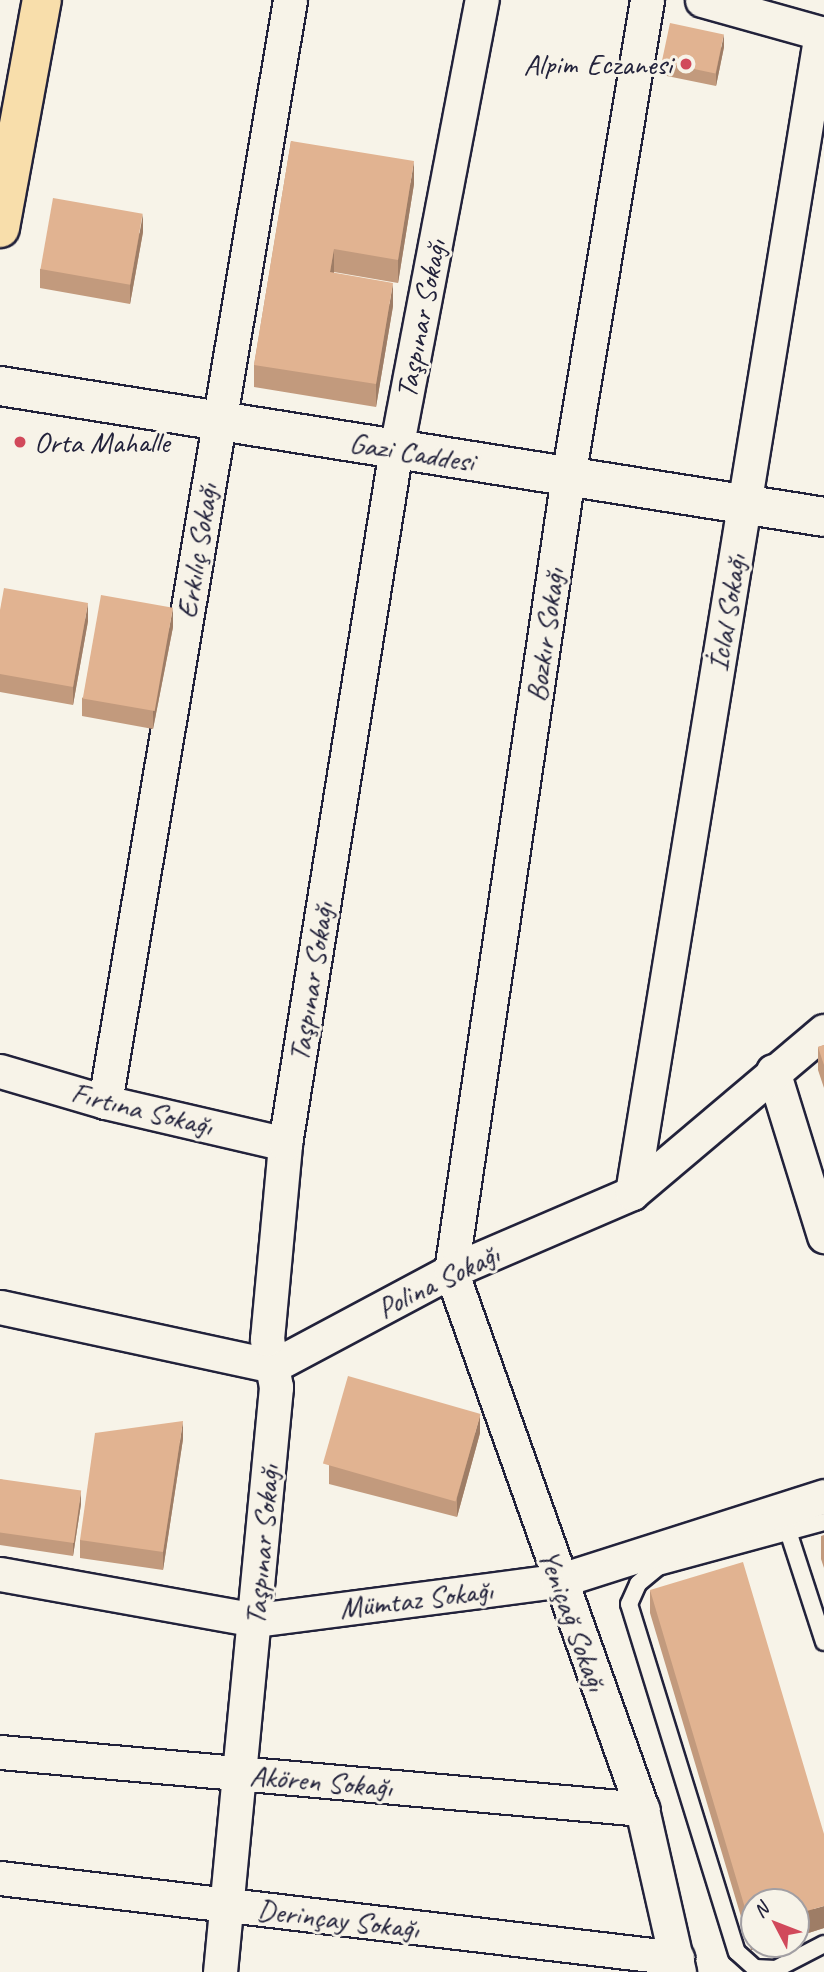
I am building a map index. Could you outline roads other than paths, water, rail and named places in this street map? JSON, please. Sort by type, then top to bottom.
[{"type":"main road","points":[[0,228],[42,0]]},
{"type":"street","name":"Erkılıç Sokağı","points":[[105,1102],[290,0]]},
{"type":"street","name":"Taşpınar Sokağı","points":[[220,1972],[256,1620],[276,1387],[267,1339],[285,1144],[396,449],[482,0]]},
{"type":"street","name":"Bozkır Sokağı","points":[[451,1271],[568,476],[647,0]]},
{"type":"street","points":[[702,0],[823,34]]},
{"type":"street","name":"İclal Sokağı","points":[[632,1193],[823,34]]},
{"type":"street","name":"Gazi Caddesi","points":[[0,386],[824,517]]},
{"type":"street","name":"Polina Sokağı","points":[[273,1366],[451,1271],[632,1193],[773,1071],[824,1031]]},
{"type":"street","name":"Fırtına Sokağı","points":[[0,1071],[105,1102],[285,1144]]},
{"type":"street","points":[[773,1071],[824,1236]]},
{"type":"street","name":"Yeniçağ Sokağı","points":[[451,1271],[558,1581],[642,1809],[678,1965]]},
{"type":"street","points":[[0,1307],[273,1366]]},
{"type":"street","name":"Mümtaz Sokağı","points":[[0,1574],[256,1620],[558,1581],[785,1521],[824,1496]]},
{"type":"street","name":"Akören Sokağı","points":[[0,1752],[642,1809]]},
{"type":"street","name":"Derinçay Sokağı","points":[[0,1878],[678,1965]]},
{"type":"lane","points":[[824,1522],[785,1521],[658,1567],[638,1584],[629,1604],[737,1952],[755,1968],[776,1969],[824,1944]]},
{"type":"lane","points":[[785,1521],[824,1642]]},
{"type":"place","name":"Alpim Eczanesi","points":[[686,64]]},
{"type":"place","name":"Orta Mahalle","points":[[20,442]]}]
